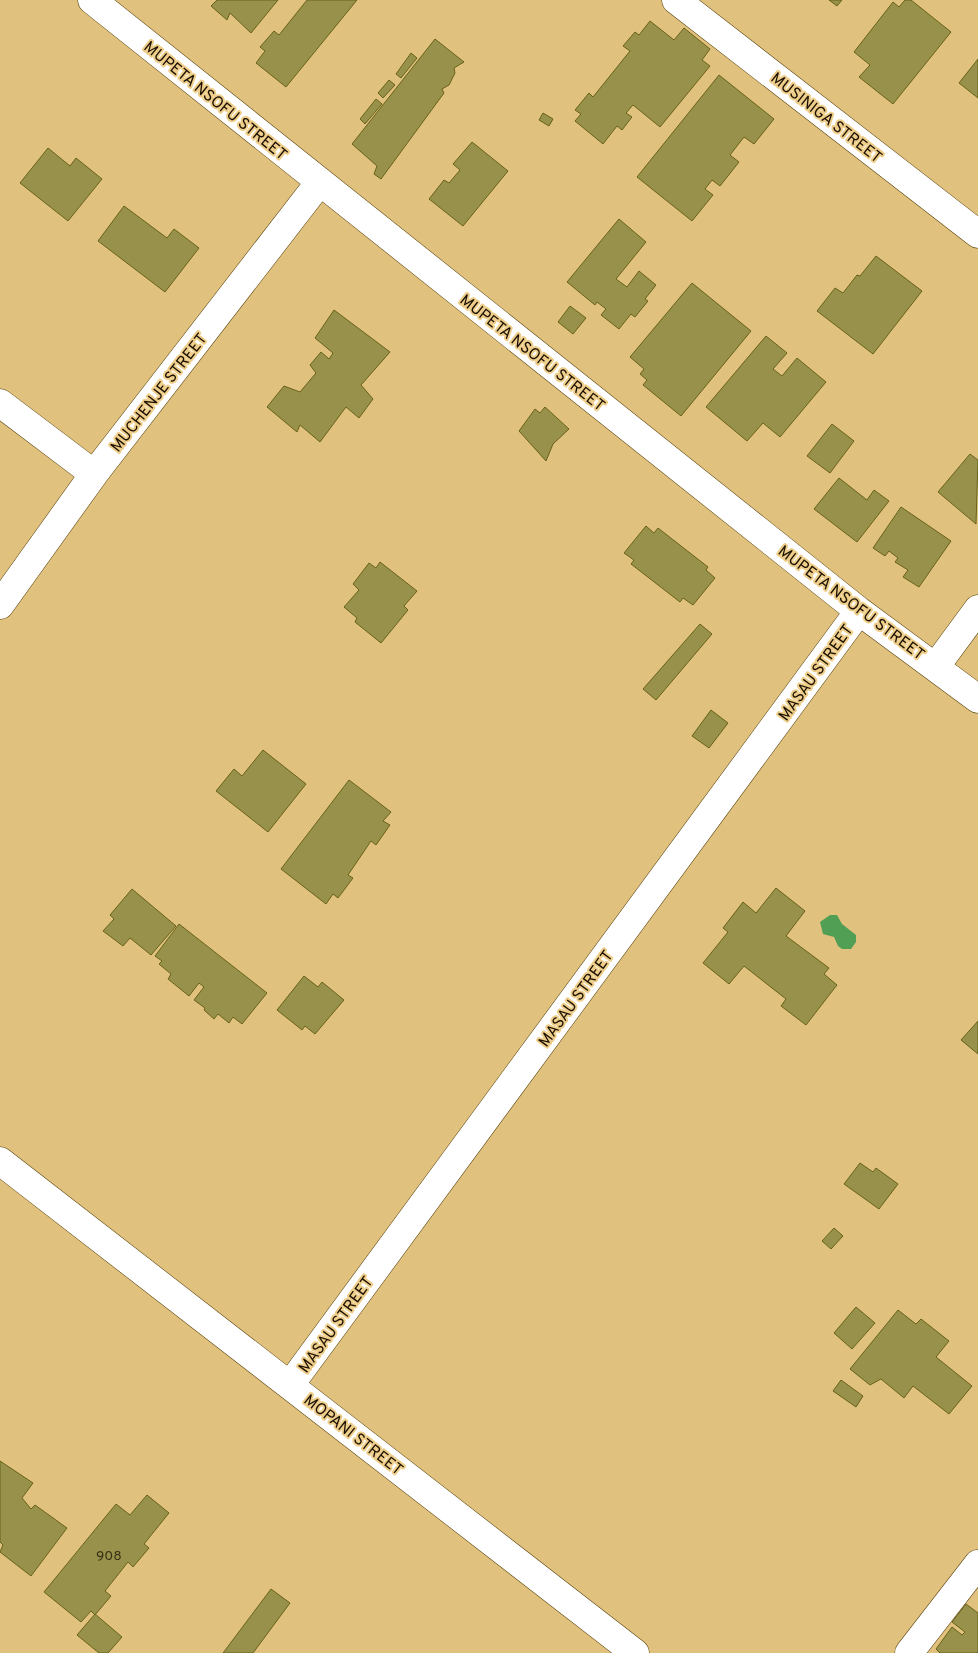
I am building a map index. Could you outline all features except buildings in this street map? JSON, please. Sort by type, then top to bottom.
[{"type":"street","name":"MUPETA NSOFU STREET","points":[[92,0],[319,183],[860,611],[978,699]]},
{"type":"street","name":"MUSINIGA STREET","points":[[676,0],[978,234]]},
{"type":"street","name":"MUCHENJE STREET","points":[[0,605],[94,474],[319,183]]},
{"type":"street","points":[[0,403],[94,474]]},
{"type":"street","points":[[936,666],[978,610]]},
{"type":"street","name":"MASAU STREET","points":[[290,1385],[860,611]]},
{"type":"street","name":"MOPANI STREET","points":[[0,1161],[636,1653]]},
{"type":"street","points":[[910,1653],[978,1564]]},
{"type":"shaded area","points":[[830,915],[837,915],[842,924],[856,935],[856,942],[851,949],[842,949],[838,946],[834,937],[823,934],[820,922]]}]
